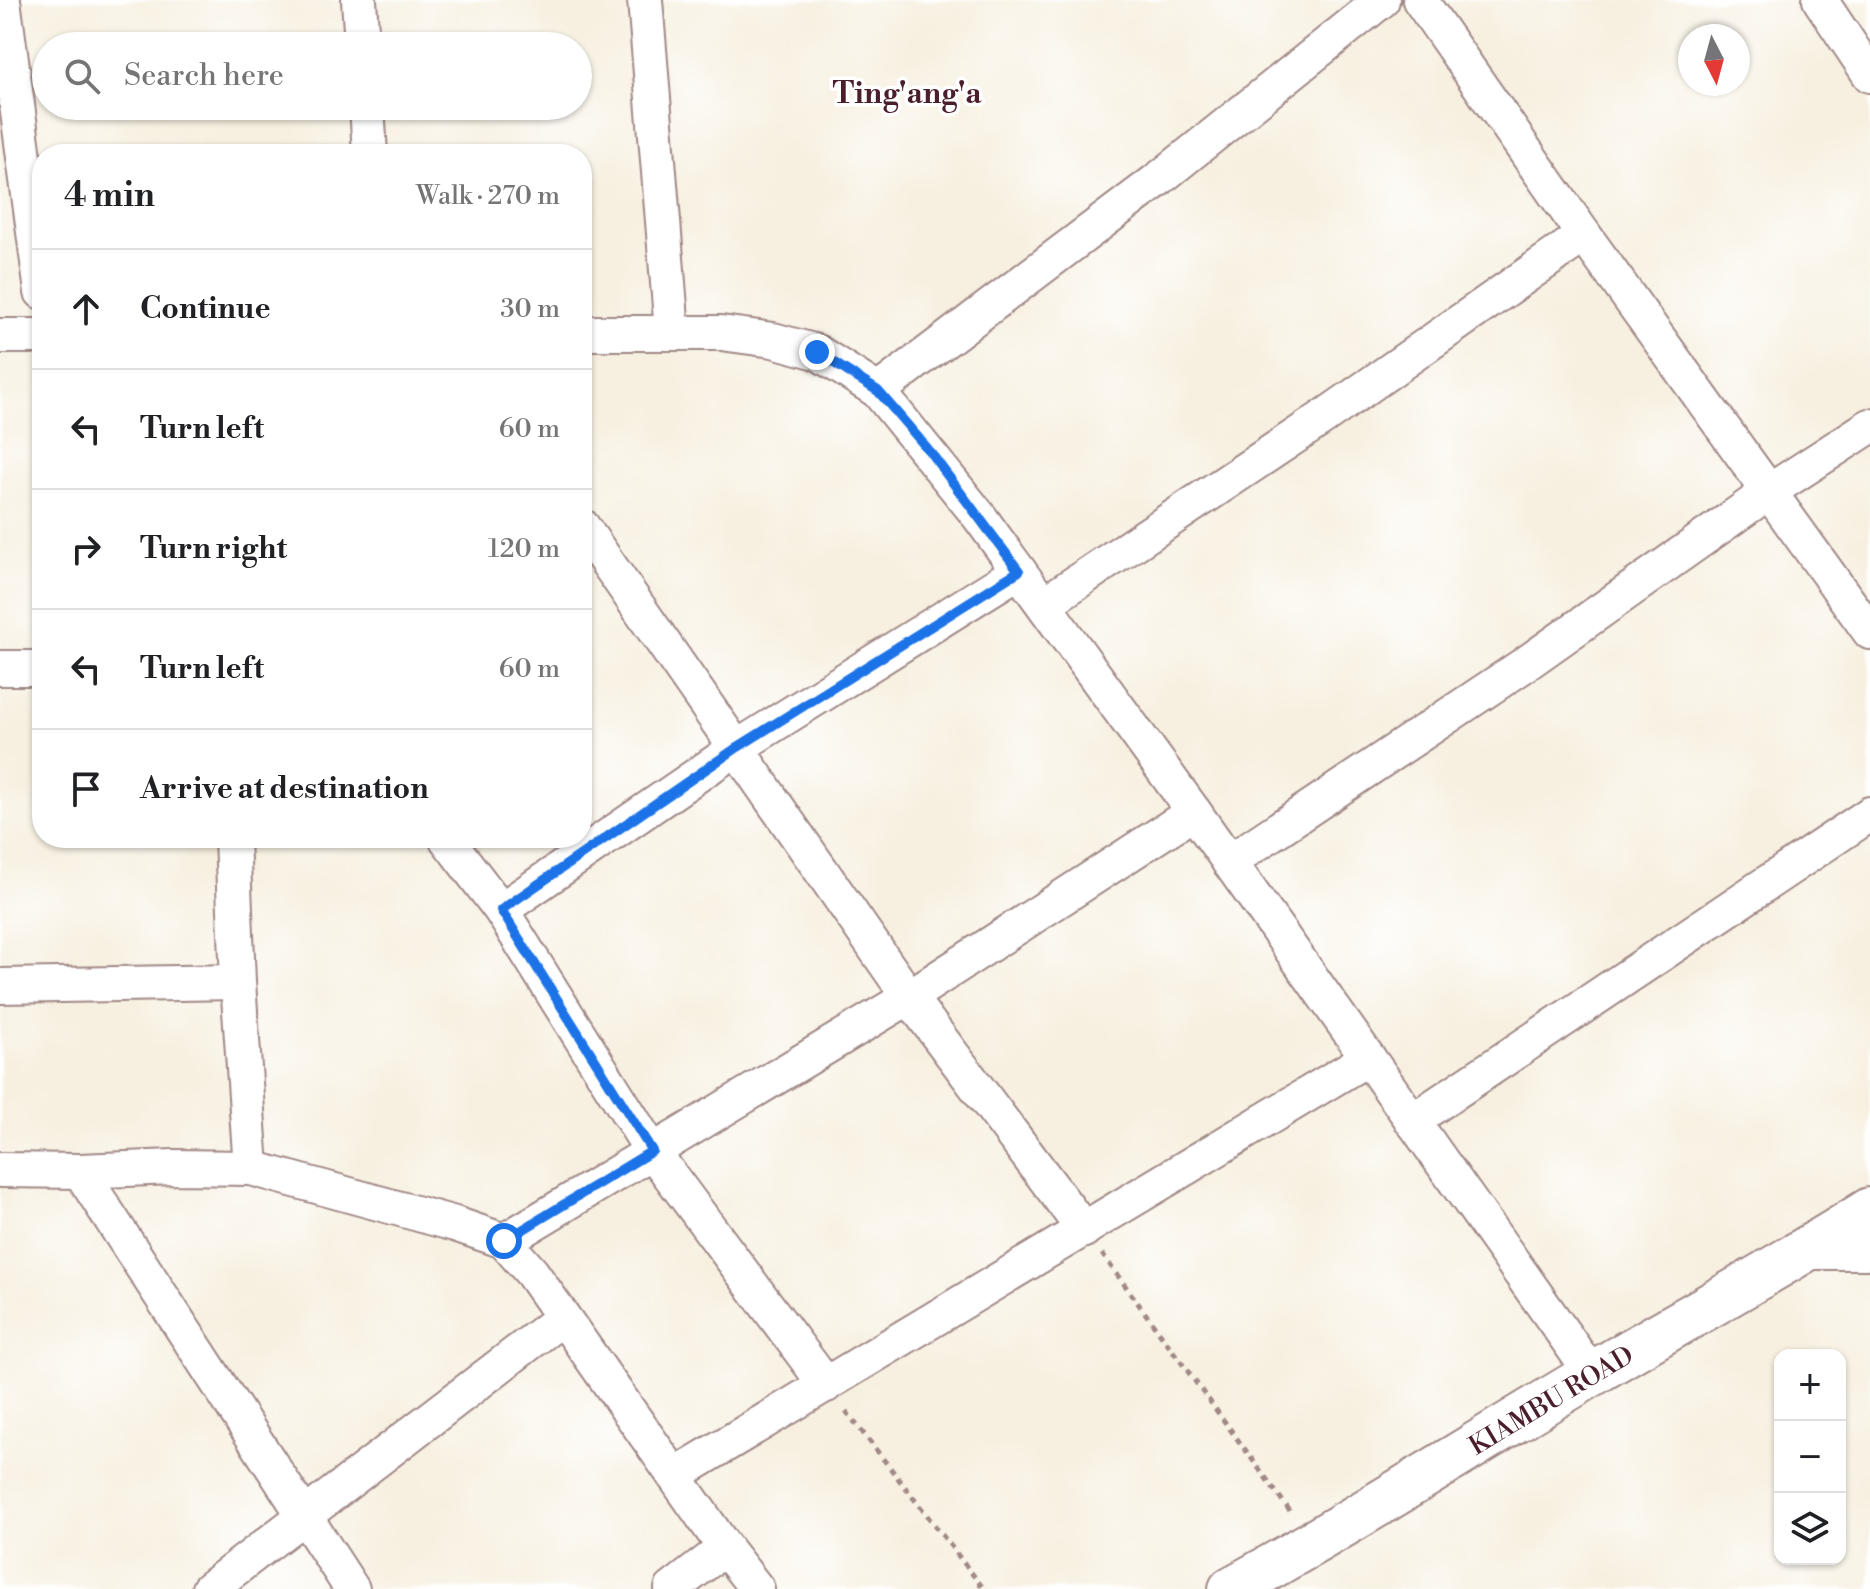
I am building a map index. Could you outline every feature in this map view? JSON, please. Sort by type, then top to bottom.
[{"type":"street","points":[[3,0],[32,217]]},
{"type":"street","points":[[359,0],[361,32]]},
{"type":"street","points":[[645,0],[672,332]]},
{"type":"street","points":[[878,391],[1160,178],[1382,0]]},
{"type":"street","points":[[1420,0],[1584,235],[1870,632]]},
{"type":"street","points":[[1820,0],[1870,75]]},
{"type":"street","points":[[368,120],[369,144]]},
{"type":"street","points":[[1044,604],[1324,417],[1584,235]]},
{"type":"street","points":[[592,333],[721,333],[760,338],[817,352],[878,391],[927,448],[1044,604],[1592,1374]]},
{"type":"street","points":[[0,336],[32,336]]},
{"type":"street","points":[[1229,862],[1524,665],[1770,491],[1870,426]]},
{"type":"street","points":[[592,540],[909,997],[1084,1230]]},
{"type":"street","points":[[592,847],[738,747],[1019,571]]},
{"type":"street","points":[[0,668],[32,668]]},
{"type":"street","points":[[504,1241],[909,997],[1194,812]]},
{"type":"street","points":[[1412,1121],[1870,814]]},
{"type":"street","points":[[232,848],[251,1168]]},
{"type":"street","points":[[454,848],[501,910],[652,1151],[826,1385]]},
{"type":"street","points":[[501,910],[591,848]]},
{"type":"street","points":[[0,986],[238,982]]},
{"type":"street","points":[[675,1475],[1368,1058]]},
{"type":"street","points":[[0,1170],[251,1168],[455,1224],[504,1241],[532,1273],[757,1589]]},
{"type":"street","points":[[80,1171],[352,1589]]},
{"type":"street","name":"KIAMBU ROAD","points":[[1231,1589],[1314,1544],[1592,1374],[1805,1252],[1870,1210]]},
{"type":"street","points":[[1805,1252],[1870,1252]]},
{"type":"street","points":[[209,1589],[562,1318]]},
{"type":"street","points":[[672,1589],[725,1548]]},
{"type":"path","points":[[1084,1230],[1314,1544]]},
{"type":"path","points":[[826,1385],[984,1589]]},
{"type":"district","name":"Ting'ang'a","points":[[907,93]]},
{"type":"route","points":[[504,1241],[652,1151],[501,910],[738,747],[1019,571],[927,448],[878,391],[817,352]]}]
